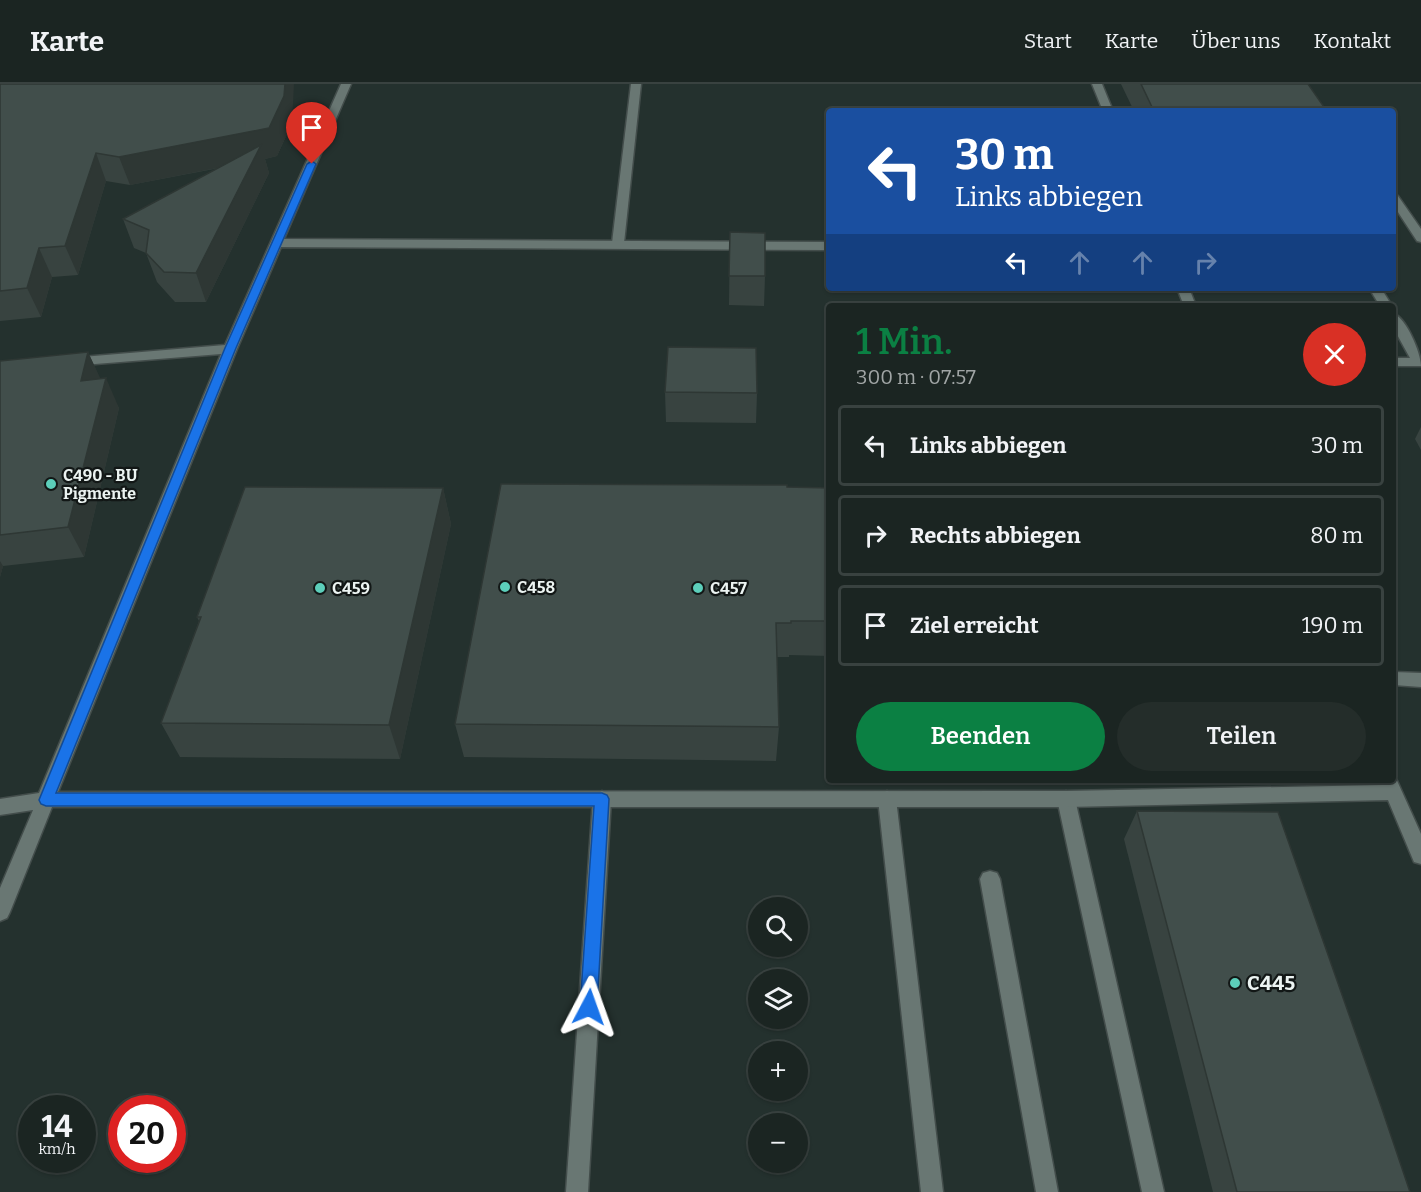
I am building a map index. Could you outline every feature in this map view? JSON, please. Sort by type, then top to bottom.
[{"type":"street","points":[[0,912],[230,348],[346,84]]},
{"type":"street","points":[[618,243],[636,84]]},
{"type":"street","points":[[1097,84],[1107,108]]},
{"type":"street","points":[[1396,201],[1421,238]]},
{"type":"street","points":[[277,243],[618,243],[826,246]]},
{"type":"street","points":[[1396,321],[1420,362]]},
{"type":"street","points":[[57,363],[230,348]]},
{"type":"street","points":[[1396,362],[1420,362]]},
{"type":"street","points":[[1396,679],[1421,680]]},
{"type":"street","points":[[0,807],[46,800],[1066,799],[1391,786],[1421,856]]},
{"type":"street","points":[[577,1192],[602,799]]},
{"type":"street","points":[[887,799],[932,1192]]},
{"type":"street","points":[[1066,799],[1153,1192]]},
{"type":"street","points":[[990,879],[1047,1192]]},
{"type":"building","points":[[0,84],[285,84],[284,96],[269,128],[119,157],[96,153],[65,246],[39,248],[27,288],[0,291]]},
{"type":"building","points":[[1141,84],[1308,84],[1324,107],[1261,108],[1152,107]]},
{"type":"building","points":[[261,145],[196,273],[164,272],[146,253],[149,230],[123,219]]},
{"type":"building","points":[[730,232],[765,233],[765,276],[729,276]]},
{"type":"building","points":[[668,347],[756,348],[757,393],[665,392]]},
{"type":"building","name":"C490 - BU Pigmente","points":[[88,352],[81,381],[106,378],[68,527],[0,535],[0,361]]},
{"type":"building","points":[[501,484],[787,485],[787,487],[826,488],[826,621],[776,623],[779,727],[455,724]]},
{"type":"building","points":[[245,487],[443,488],[389,725],[161,723],[201,617],[197,617]]},
{"type":"building","name":"C445","points":[[1137,811],[1278,812],[1410,1192],[1237,1192]]},
{"type":"place","name":"C490 - BU Pigmente","points":[[51,484]]},
{"type":"place","name":"C458","points":[[505,587]]},
{"type":"place","name":"C459","points":[[320,588]]},
{"type":"place","name":"C457","points":[[698,588]]},
{"type":"place","name":"C445","points":[[1235,983]]},
{"type":"route","points":[[312,164],[230,348],[46,800],[98,798],[602,799],[589,1007]]}]
